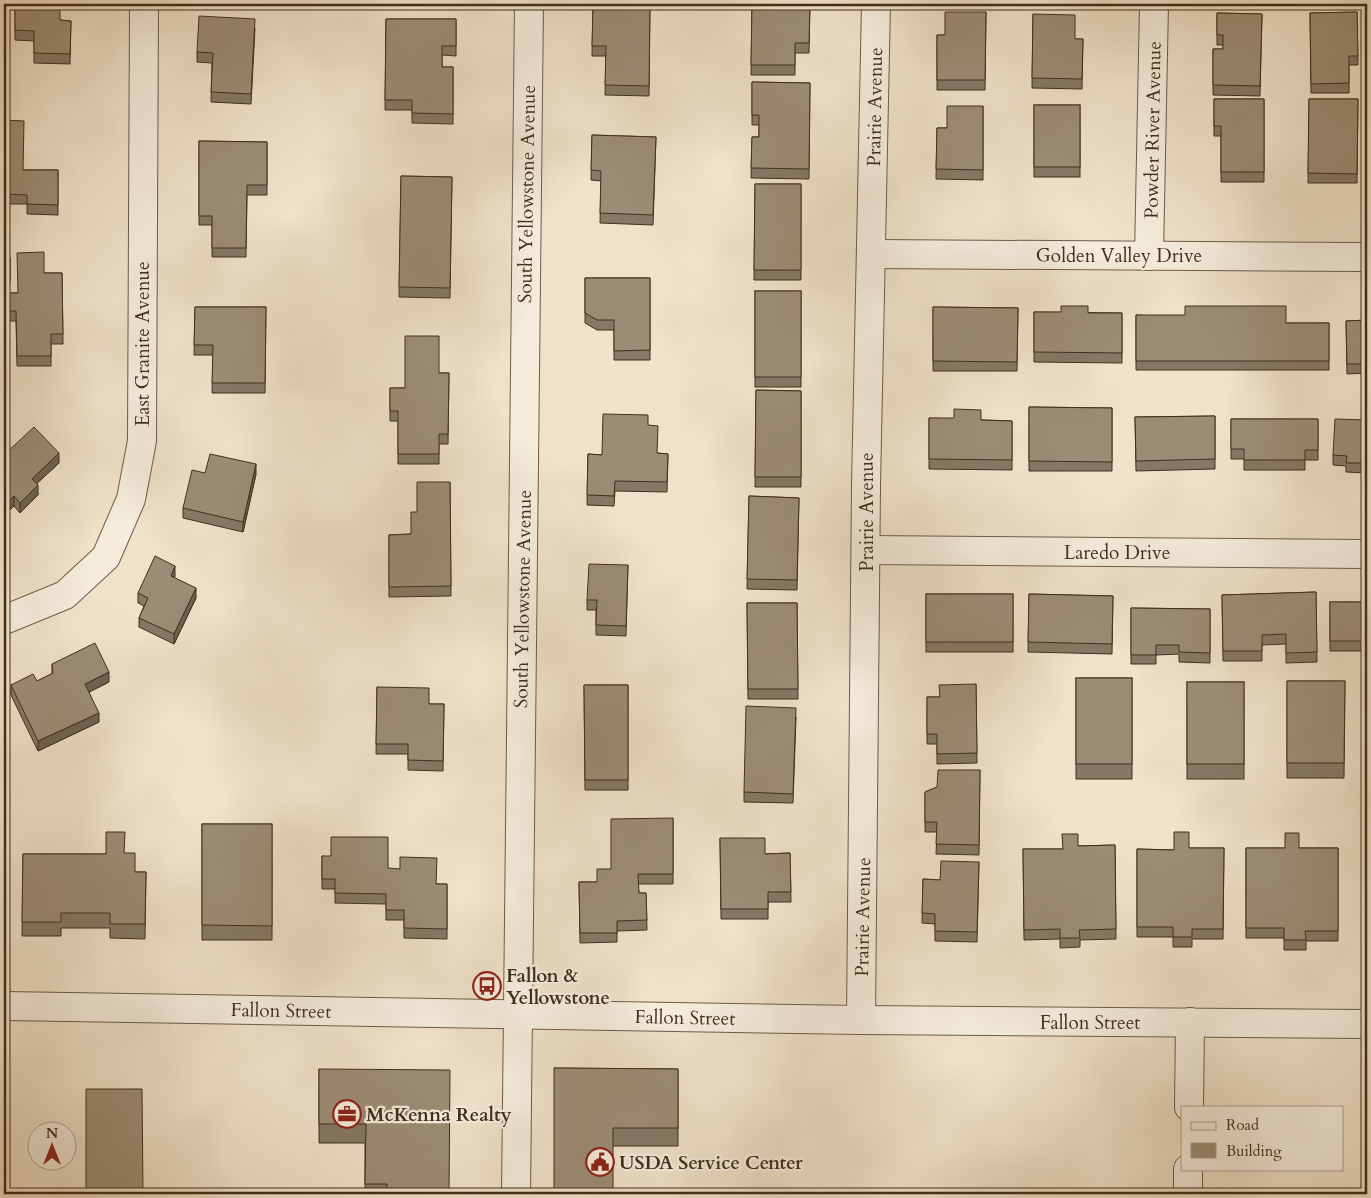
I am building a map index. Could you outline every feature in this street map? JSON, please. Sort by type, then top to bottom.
[{"type":"street","name":"East Granite Avenue","points":[[4,620],[65,595],[106,556],[131,499],[142,441],[144,4]]},
{"type":"street","name":"South Yellowstone Avenue","points":[[516,1194],[528,4]]},
{"type":"street","name":"Prairie Avenue","points":[[861,1020],[866,486],[876,4]]},
{"type":"street","name":"Powder River Avenue","points":[[1149,256],[1154,4]]},
{"type":"street","name":"Golden Valley Drive","points":[[872,254],[1367,257]]},
{"type":"street","name":"Laredo Drive","points":[[866,550],[1367,554]]},
{"type":"street","name":"Fallon Street","points":[[4,1006],[861,1020],[1367,1024]]},
{"type":"street","points":[[1189,1106],[1190,1022]]},
{"type":"street","points":[[1188,1170],[1188,1194]]},
{"type":"building","points":[[15,4],[60,4],[60,20],[71,21],[70,54],[34,53],[34,31],[15,30]]},
{"type":"building","points":[[593,4],[650,4],[649,86],[605,85],[606,46],[592,46]]},
{"type":"building","points":[[752,4],[810,4],[809,43],[795,43],[795,65],[751,65]]},
{"type":"building","points":[[945,12],[986,12],[985,80],[937,80],[937,35],[945,35]]},
{"type":"building","points":[[1357,12],[1358,56],[1349,56],[1349,83],[1311,84],[1310,13]]},
{"type":"building","points":[[1217,13],[1262,14],[1260,86],[1213,85],[1213,49],[1223,49],[1223,35],[1217,35]]},
{"type":"building","points":[[1033,14],[1075,15],[1075,39],[1083,39],[1082,79],[1032,78]]},
{"type":"building","points":[[199,16],[255,19],[251,94],[211,92],[213,53],[197,52]]},
{"type":"building","points":[[386,19],[456,19],[456,46],[442,46],[442,67],[453,67],[453,114],[412,113],[412,100],[385,100]]},
{"type":"building","points":[[752,82],[810,83],[809,169],[751,168],[752,137],[759,137],[759,115],[752,115]]},
{"type":"building","points":[[1214,99],[1264,99],[1264,172],[1221,172],[1221,126],[1214,126]]},
{"type":"building","points":[[1309,99],[1358,99],[1357,174],[1308,173]]},
{"type":"building","points":[[1034,105],[1080,105],[1080,167],[1034,167]]},
{"type":"building","points":[[947,106],[983,106],[983,170],[936,169],[937,128],[947,128]]},
{"type":"building","points":[[4,120],[24,121],[23,170],[58,170],[58,205],[27,204],[27,195],[4,194]]},
{"type":"building","points":[[592,135],[656,137],[653,215],[600,213],[601,171],[591,170]]},
{"type":"building","points":[[199,141],[267,142],[267,185],[247,185],[246,248],[212,248],[212,216],[199,216]]},
{"type":"building","points":[[401,176],[452,177],[450,288],[399,287]]},
{"type":"building","points":[[755,184],[801,184],[801,270],[754,270]]},
{"type":"building","points":[[44,252],[44,273],[62,273],[63,334],[51,334],[51,356],[17,356],[16,311],[5,311],[5,293],[18,293],[17,253]]},
{"type":"building","points":[[4,258],[10,258],[10,278],[4,278]]},
{"type":"building","points":[[585,278],[650,278],[650,350],[614,351],[614,320],[597,320],[585,313]]},
{"type":"building","points":[[755,291],[801,291],[801,377],[755,377]]},
{"type":"building","points":[[1061,306],[1088,306],[1088,313],[1122,313],[1122,353],[1034,352],[1034,312],[1061,312]]},
{"type":"building","points":[[1185,306],[1286,306],[1286,323],[1329,323],[1329,361],[1136,361],[1136,315],[1185,315]]},
{"type":"building","points":[[195,307],[266,307],[265,383],[212,383],[213,345],[194,345]]},
{"type":"building","points":[[933,307],[1018,308],[1017,362],[933,361]]},
{"type":"building","points":[[1367,320],[1367,364],[1347,364],[1346,321]]},
{"type":"building","points":[[405,336],[439,336],[439,373],[449,373],[448,434],[439,434],[439,454],[398,454],[398,411],[390,411],[390,388],[405,388]]},
{"type":"building","points":[[756,390],[801,391],[801,477],[755,477]]},
{"type":"building","points":[[1029,407],[1112,408],[1112,462],[1029,461]]},
{"type":"building","points":[[954,409],[981,410],[981,420],[1012,421],[1012,460],[929,459],[929,418],[954,418]]},
{"type":"building","points":[[603,414],[648,415],[648,425],[658,426],[657,453],[668,454],[667,482],[615,481],[614,496],[587,495],[588,454],[602,455]]},
{"type":"building","points":[[1215,416],[1215,459],[1136,461],[1135,417]]},
{"type":"building","points":[[1231,419],[1318,419],[1318,450],[1305,450],[1305,460],[1244,460],[1244,449],[1231,449]]},
{"type":"building","points":[[1335,419],[1367,420],[1367,463],[1346,463],[1347,456],[1333,455]]},
{"type":"building","points":[[34,427],[59,453],[32,479],[38,485],[20,503],[14,496],[4,506],[4,453]]},
{"type":"building","points":[[210,454],[256,464],[243,522],[183,508],[192,470],[205,473]]},
{"type":"building","points":[[417,482],[450,482],[451,586],[389,587],[389,535],[411,534],[411,512],[417,512]]},
{"type":"building","points":[[749,496],[799,498],[797,580],[747,579]]},
{"type":"building","points":[[155,556],[175,566],[171,576],[196,588],[174,634],[139,618],[148,598],[138,593]]},
{"type":"building","points":[[589,564],[628,565],[626,626],[596,625],[597,600],[587,600]]},
{"type":"building","points":[[1316,592],[1317,652],[1286,653],[1286,634],[1262,635],[1262,651],[1223,651],[1222,595]]},
{"type":"building","points":[[926,594],[1013,594],[1013,642],[926,642]]},
{"type":"building","points":[[1029,594],[1113,596],[1112,644],[1028,642]]},
{"type":"building","points":[[1330,602],[1367,602],[1367,641],[1330,641]]},
{"type":"building","points":[[747,603],[797,603],[798,689],[748,689]]},
{"type":"building","points":[[1131,608],[1210,609],[1210,653],[1179,652],[1179,645],[1156,645],[1156,655],[1131,655]]},
{"type":"building","points":[[95,643],[109,672],[85,684],[99,713],[38,741],[11,685],[33,674],[37,681],[53,673],[52,664]]},
{"type":"building","points":[[1076,678],[1132,678],[1132,764],[1076,764]]},
{"type":"building","points":[[1287,681],[1345,681],[1344,763],[1287,763]]},
{"type":"building","points":[[1187,682],[1244,682],[1244,764],[1187,764]]},
{"type":"building","points":[[976,684],[977,753],[937,754],[937,734],[927,734],[927,697],[940,697],[939,685]]},
{"type":"building","points":[[584,685],[628,685],[628,780],[585,780]]},
{"type":"building","points":[[377,687],[429,688],[429,704],[444,704],[443,761],[408,760],[408,744],[376,744]]},
{"type":"building","points":[[746,706],[796,708],[793,794],[744,792]]},
{"type":"building","points":[[938,770],[980,770],[979,845],[936,844],[937,822],[925,822],[925,792],[937,787]]},
{"type":"building","points":[[673,818],[673,874],[638,874],[639,893],[646,893],[647,920],[617,921],[617,933],[580,933],[579,882],[597,882],[597,869],[611,869],[611,819]]},
{"type":"building","points":[[202,824],[272,824],[272,926],[202,925]]},
{"type":"building","points":[[106,832],[125,832],[124,853],[135,853],[135,872],[146,872],[145,924],[110,924],[110,913],[61,913],[61,922],[22,922],[23,854],[106,854]]},
{"type":"building","points":[[1174,832],[1189,832],[1189,848],[1224,848],[1223,929],[1192,929],[1192,937],[1173,937],[1173,927],[1137,927],[1137,849],[1174,850]]},
{"type":"building","points":[[1285,833],[1299,833],[1299,848],[1338,848],[1338,931],[1305,931],[1306,940],[1284,940],[1284,928],[1246,928],[1246,848],[1285,848]]},
{"type":"building","points":[[1062,834],[1078,834],[1078,846],[1115,845],[1116,929],[1079,930],[1080,938],[1060,938],[1060,929],[1024,930],[1023,849],[1063,849]]},
{"type":"building","points":[[331,837],[388,837],[388,868],[400,869],[400,857],[437,858],[436,884],[447,884],[447,929],[404,928],[404,910],[386,910],[386,894],[335,893],[335,879],[322,879],[322,856],[331,856]]},
{"type":"building","points":[[720,838],[765,838],[765,854],[790,853],[791,892],[768,892],[768,909],[721,909]]},
{"type":"building","points":[[941,861],[979,862],[977,932],[935,931],[935,914],[922,913],[923,879],[940,880]]},
{"type":"building","points":[[554,1068],[678,1069],[678,1128],[613,1128],[613,1194],[554,1194]]},
{"type":"building","points":[[319,1069],[450,1070],[449,1194],[387,1194],[387,1184],[365,1184],[366,1124],[319,1124]]},
{"type":"building","points":[[86,1089],[142,1089],[143,1194],[86,1194]]},
{"type":"place","name":"Fallon & Yellowstone","points":[[487,986]]},
{"type":"place","name":"McKenna Realty","points":[[347,1114]]},
{"type":"place","name":"USDA Service Center","points":[[600,1162]]}]
